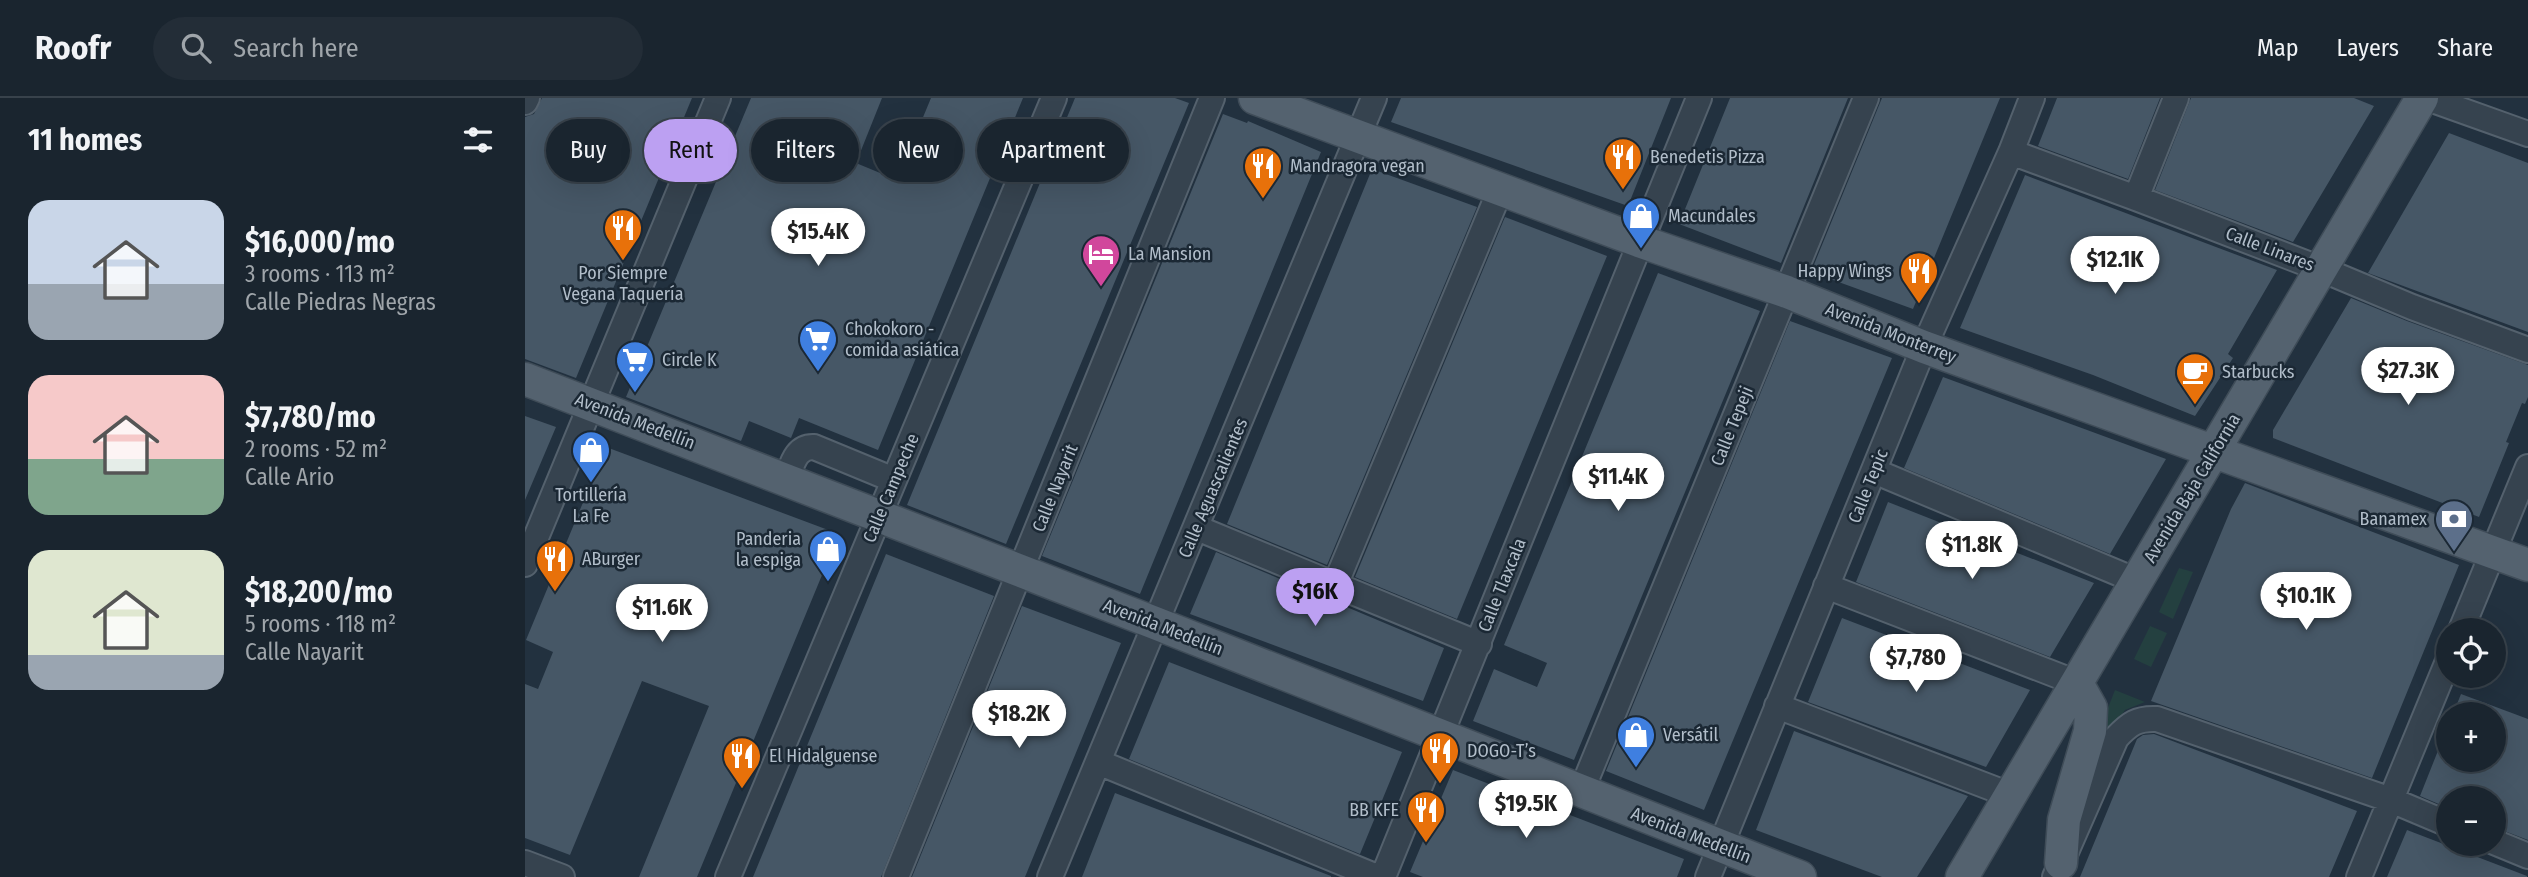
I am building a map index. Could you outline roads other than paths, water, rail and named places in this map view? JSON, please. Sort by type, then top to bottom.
[{"type":"main road","name":"Avenida Monterrey","points":[[1255,98],[1639,241],[1787,292],[1924,347],[2528,565]]},
{"type":"main road","name":"Avenida Baja California","points":[[1962,877],[2425,98]]},
{"type":"main road","name":"Avenida Medellín","points":[[525,379],[1800,877]]},
{"type":"main road","points":[[2058,870],[2064,820],[2090,731],[2091,708],[2077,683]]},
{"type":"street","points":[[525,564],[718,98]]},
{"type":"street","name":"Calle Campeche","points":[[727,877],[1054,98]]},
{"type":"street","name":"Calle Nayarit","points":[[895,877],[1212,98]]},
{"type":"street","name":"Calle Aguascalientes","points":[[1050,877],[1374,98]]},
{"type":"street","name":"Calle Tlaxcala","points":[[1383,877],[1699,98]]},
{"type":"street","name":"Calle Tepeji","points":[[1581,792],[1866,98]]},
{"type":"street","name":"Calle Tepic","points":[[1708,877],[1924,347],[2011,152],[2032,98]]},
{"type":"street","points":[[2136,198],[2176,98]]},
{"type":"street","points":[[2425,98],[2528,134]]},
{"type":"street","name":"Calle Linares","points":[[2011,152],[2528,350]]},
{"type":"street","points":[[1335,585],[1501,188]]},
{"type":"street","points":[[786,480],[800,449],[814,447],[894,480]]},
{"type":"street","points":[[2466,618],[2528,467]]},
{"type":"street","points":[[1874,471],[2137,581]]},
{"type":"street","points":[[1197,528],[1479,644]]},
{"type":"street","points":[[1826,586],[2077,683]]},
{"type":"street","points":[[2359,877],[2437,688]]},
{"type":"street","points":[[1777,706],[2010,795]]},
{"type":"street","points":[[2058,870],[2116,738],[2128,725],[2141,718],[2157,719],[2391,800],[2436,819]]},
{"type":"street","points":[[1098,762],[1377,877]]},
{"type":"street","points":[[2506,847],[2528,856]]},
{"type":"place","name":"Benedetis Pizza","points":[[1623,191]]},
{"type":"place","name":"Mandragora vegan","points":[[1263,200]]},
{"type":"place","name":"Macundales","points":[[1641,250]]},
{"type":"place","name":"Por Siempre Vegana Taquería","points":[[623,262]]},
{"type":"place","name":"La Mansion","points":[[1101,288]]},
{"type":"place","name":"Happy Wings","points":[[1919,305]]},
{"type":"place","name":"Chokokoro - comida asiática","points":[[818,373]]},
{"type":"place","name":"Circle K","points":[[635,394]]},
{"type":"place","name":"Starbucks","points":[[2195,406]]},
{"type":"place","name":"Tortillería La Fe","points":[[591,484]]},
{"type":"place","name":"Banamex","points":[[2454,553]]},
{"type":"place","name":"Panderia la espiga","points":[[828,583]]},
{"type":"place","name":"ABurger","points":[[555,593]]},
{"type":"place","name":"Versátil","points":[[1636,769]]},
{"type":"place","name":"DOGO-T’s","points":[[1440,785]]},
{"type":"place","name":"El Hidalguense","points":[[742,790]]},
{"type":"place","name":"BB KFE","points":[[1426,844]]}]
